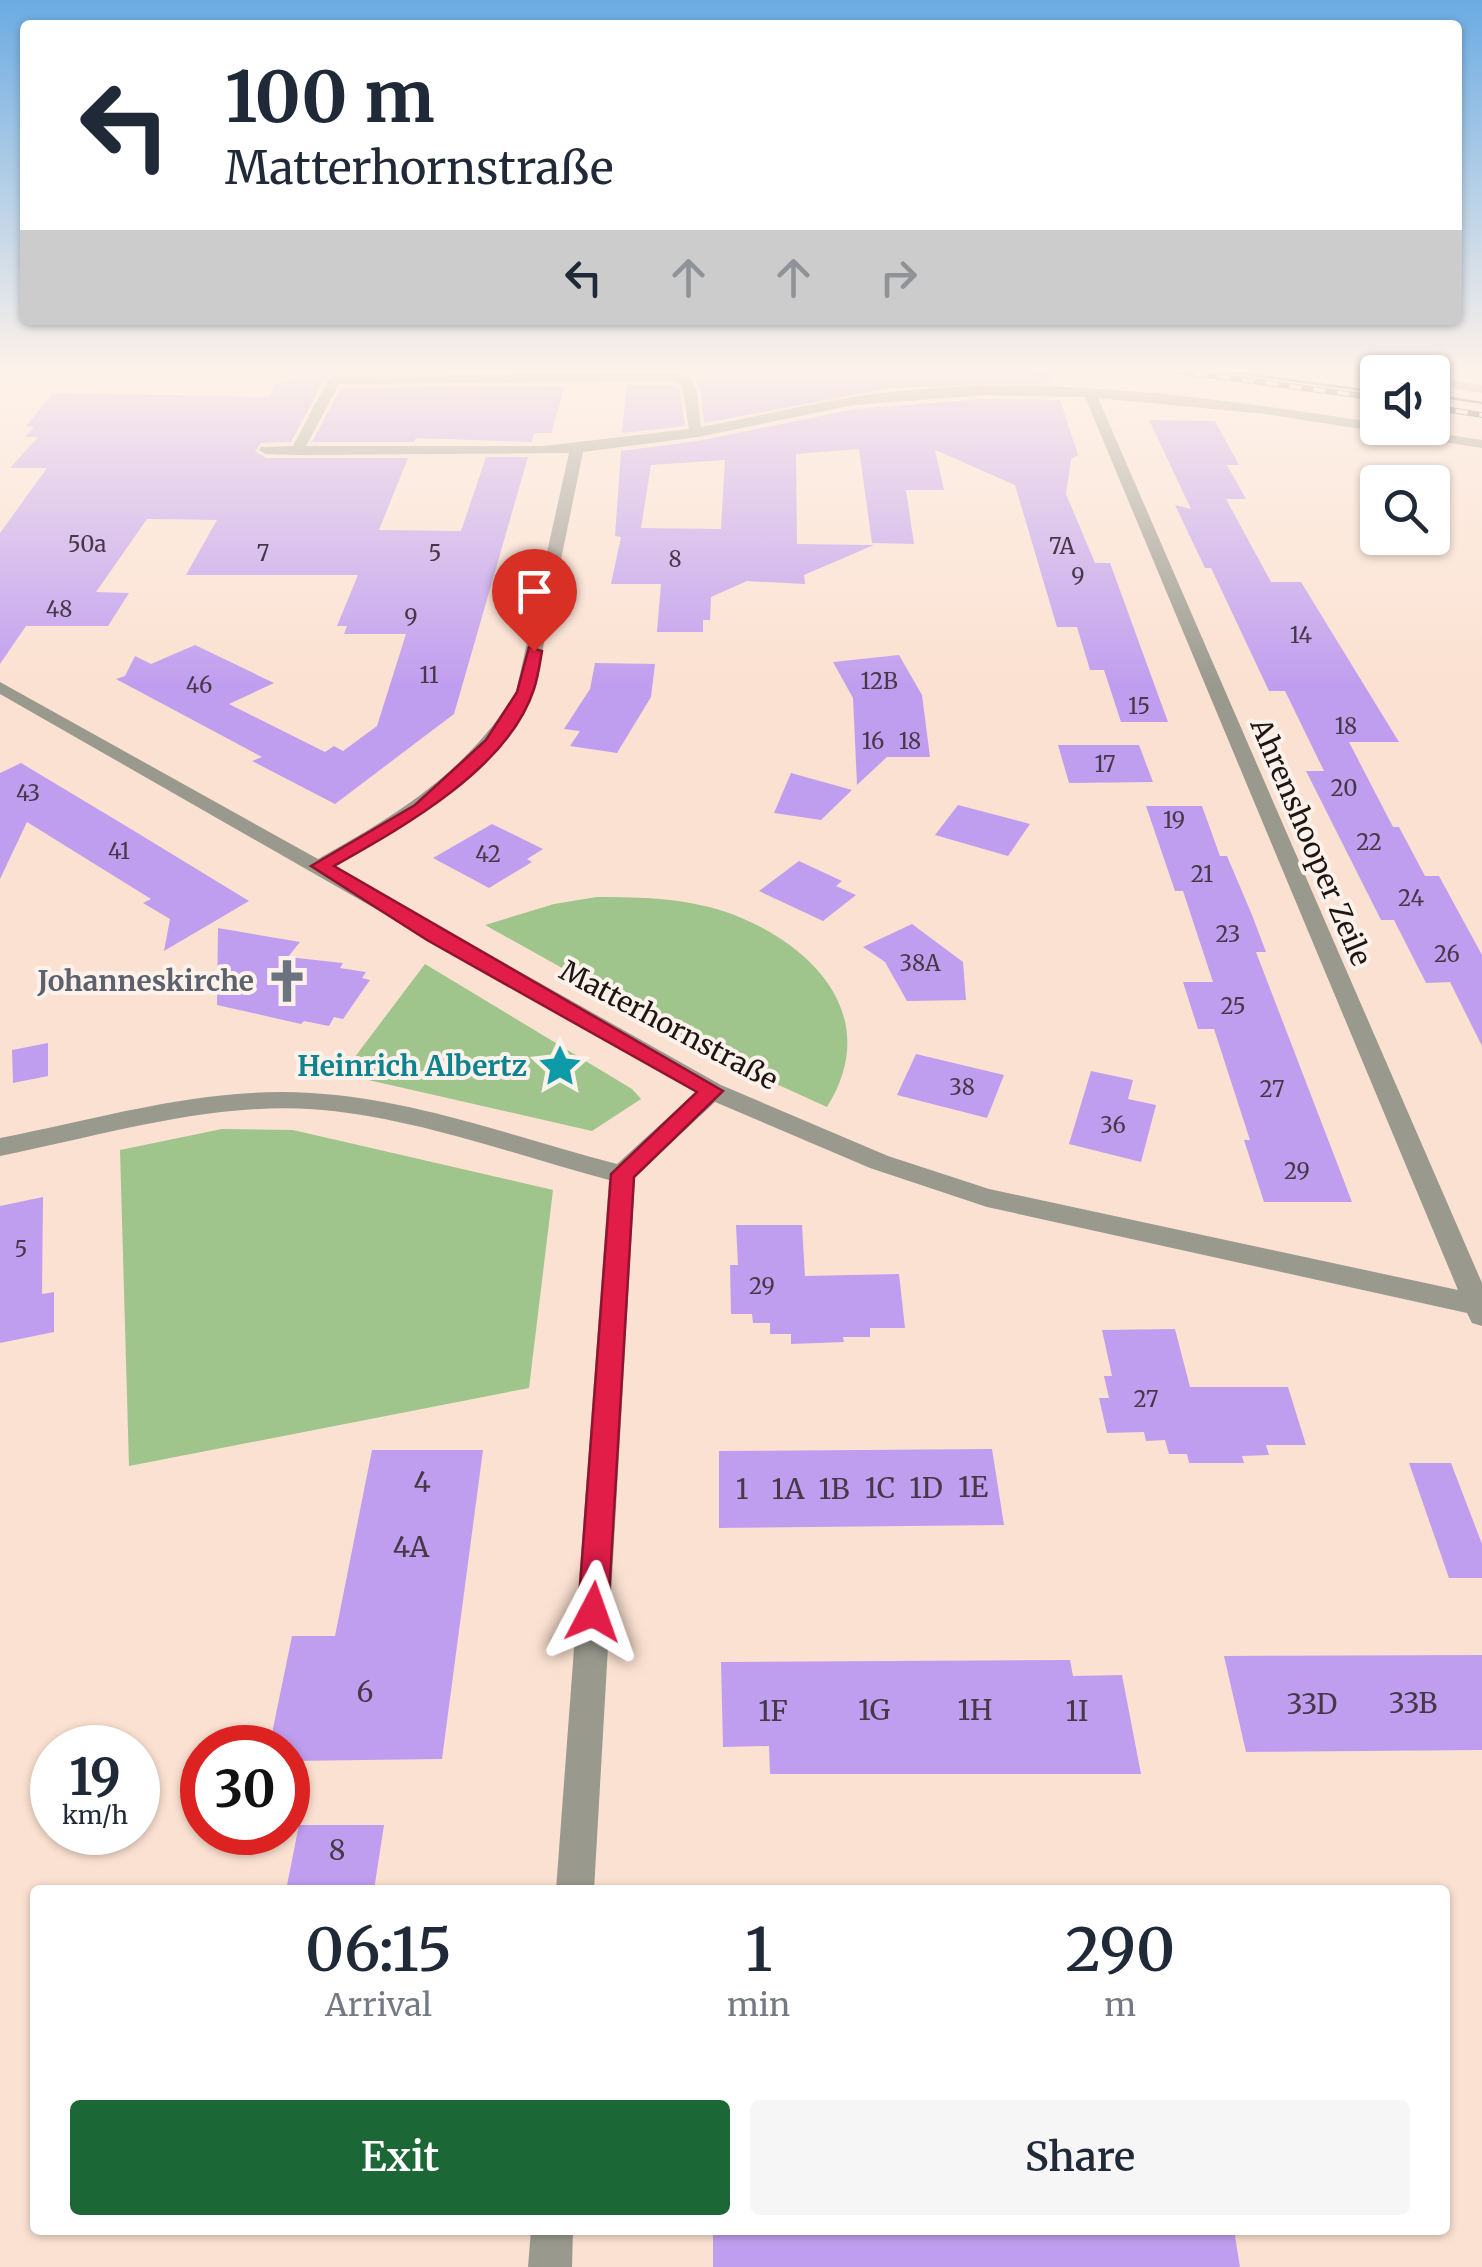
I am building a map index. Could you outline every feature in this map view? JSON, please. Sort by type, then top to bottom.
[{"type":"street","points":[[321,866],[433,800],[493,744],[512,716],[526,692],[572,473]]},
{"type":"street","name":"Ahrenshooper Zeile","points":[[1124,473],[1481,1308]]},
{"type":"street","name":"Matterhornstraße","points":[[0,687],[712,1091],[879,1162],[987,1198],[1481,1308]]},
{"type":"street","points":[[575,1885],[622,1174],[712,1091]]},
{"type":"street","points":[[0,1147],[203,1108],[306,1100],[364,1107],[622,1174]]},
{"type":"street","points":[[550,2267],[552,2235]]},
{"type":"green space","points":[[597,897],[646,898],[710,907],[757,925],[811,963],[830,987],[843,1013],[847,1042],[843,1074],[827,1107],[741,1068],[485,925],[554,904]]},
{"type":"green space","points":[[425,964],[632,1089],[641,1099],[592,1131],[342,1074]]},
{"type":"green space","points":[[222,1129],[293,1130],[553,1190],[529,1388],[129,1466],[120,1150]]},
{"type":"building","points":[[44,473],[402,473],[379,530],[461,531],[481,473],[523,473],[454,714],[335,804],[252,761],[262,757],[116,679],[125,676],[135,656],[151,664],[195,645],[274,683],[229,704],[325,752],[334,746],[343,751],[377,726],[406,634],[344,634],[347,626],[337,626],[358,575],[186,575],[217,520],[147,519],[96,592],[129,593],[108,626],[26,626],[0,664],[0,533]]},
{"type":"building","points":[[619,473],[650,473],[641,528],[721,529],[724,473],[796,473],[797,544],[874,545],[804,575],[805,584],[747,581],[711,597],[710,620],[703,620],[703,632],[657,632],[661,584],[611,584],[621,537],[615,536]]},
{"type":"building","points":[[862,473],[940,473],[944,490],[906,490],[914,544],[872,543]]},
{"type":"building","points":[[987,473],[1069,473],[1066,494],[1095,563],[1110,563],[1168,722],[1121,722],[1104,670],[1090,670],[1077,627],[1057,627],[1015,485]]},
{"type":"building","points":[[1174,473],[1231,473],[1246,499],[1226,499],[1271,582],[1301,582],[1399,742],[1349,742],[1393,827],[1399,827],[1425,876],[1439,876],[1482,955],[1482,1046],[1450,982],[1426,983],[1394,920],[1381,920],[1306,771],[1324,771],[1285,691],[1269,691],[1211,568],[1205,568],[1175,505],[1191,509]]},
{"type":"building","points":[[899,655],[922,695],[930,757],[887,757],[857,785],[853,698],[833,662]]},
{"type":"building","points":[[595,663],[655,664],[651,697],[617,753],[570,746],[580,731],[564,729],[590,689]]},
{"type":"building","points":[[1058,745],[1139,745],[1153,782],[1069,783]]},
{"type":"building","points":[[21,763],[249,901],[164,951],[170,919],[143,903],[151,899],[27,822],[0,879],[0,773]]},
{"type":"building","points":[[791,773],[852,790],[821,820],[774,813]]},
{"type":"building","points":[[958,805],[1030,824],[1008,856],[935,835]]},
{"type":"building","points":[[1146,806],[1202,806],[1220,856],[1227,856],[1252,915],[1266,952],[1256,952],[1352,1202],[1264,1202],[1244,1140],[1250,1140],[1214,1029],[1198,1029],[1183,982],[1213,982],[1183,891],[1175,891]]},
{"type":"building","points":[[492,824],[543,849],[527,859],[532,862],[489,888],[433,858]]},
{"type":"building","points":[[799,861],[842,881],[836,886],[856,895],[823,921],[759,891]]},
{"type":"building","points":[[912,924],[963,962],[966,1000],[907,1001],[885,962],[863,947]]},
{"type":"building","name":"Johanneskirche","points":[[218,928],[300,942],[288,957],[343,963],[340,968],[366,972],[362,978],[370,980],[343,1019],[334,1017],[329,1026],[304,1021],[301,1024],[217,1005]]},
{"type":"building","points":[[48,1043],[48,1076],[13,1083],[12,1050]]},
{"type":"building","points":[[916,1054],[1004,1075],[987,1118],[897,1095]]},
{"type":"building","points":[[1091,1071],[1133,1080],[1128,1099],[1156,1105],[1141,1162],[1069,1144]]},
{"type":"building","points":[[43,1197],[42,1294],[54,1292],[54,1332],[0,1343],[0,1206]]},
{"type":"building","points":[[736,1225],[802,1225],[805,1276],[899,1274],[905,1328],[870,1328],[870,1337],[843,1337],[844,1342],[791,1344],[791,1334],[770,1334],[770,1323],[753,1323],[752,1314],[731,1314],[730,1265],[738,1265]]},
{"type":"building","points":[[1175,1329],[1190,1387],[1288,1387],[1306,1445],[1266,1445],[1269,1455],[1242,1456],[1244,1463],[1189,1463],[1187,1454],[1169,1454],[1165,1440],[1146,1441],[1144,1432],[1107,1433],[1099,1398],[1109,1398],[1104,1376],[1112,1376],[1102,1330]]},
{"type":"building","points":[[992,1449],[1004,1525],[719,1528],[719,1451]]},
{"type":"building","points":[[372,1450],[483,1450],[442,1759],[310,1761],[310,1725],[274,1725],[292,1636],[335,1636]]},
{"type":"building","points":[[1409,1463],[1451,1463],[1482,1544],[1482,1578],[1449,1578]]},
{"type":"building","points":[[1482,1655],[1482,1750],[1246,1752],[1224,1656]]},
{"type":"building","points":[[1070,1660],[1073,1676],[1122,1675],[1141,1774],[770,1774],[769,1746],[723,1747],[721,1662]]},
{"type":"building","points":[[310,1825],[384,1825],[375,1885],[287,1885],[293,1855],[310,1855]]},
{"type":"building","points":[[713,2235],[1235,2235],[1240,2267],[713,2267]]},
{"type":"place","name":"Johanneskirche","points":[[287,981]]},
{"type":"place","name":"Heinrich Albertz","points":[[560,1066]]},
{"type":"route","points":[[534,651],[526,692],[493,744],[422,808],[321,866],[434,935],[712,1091],[622,1174],[593,1612]]}]
